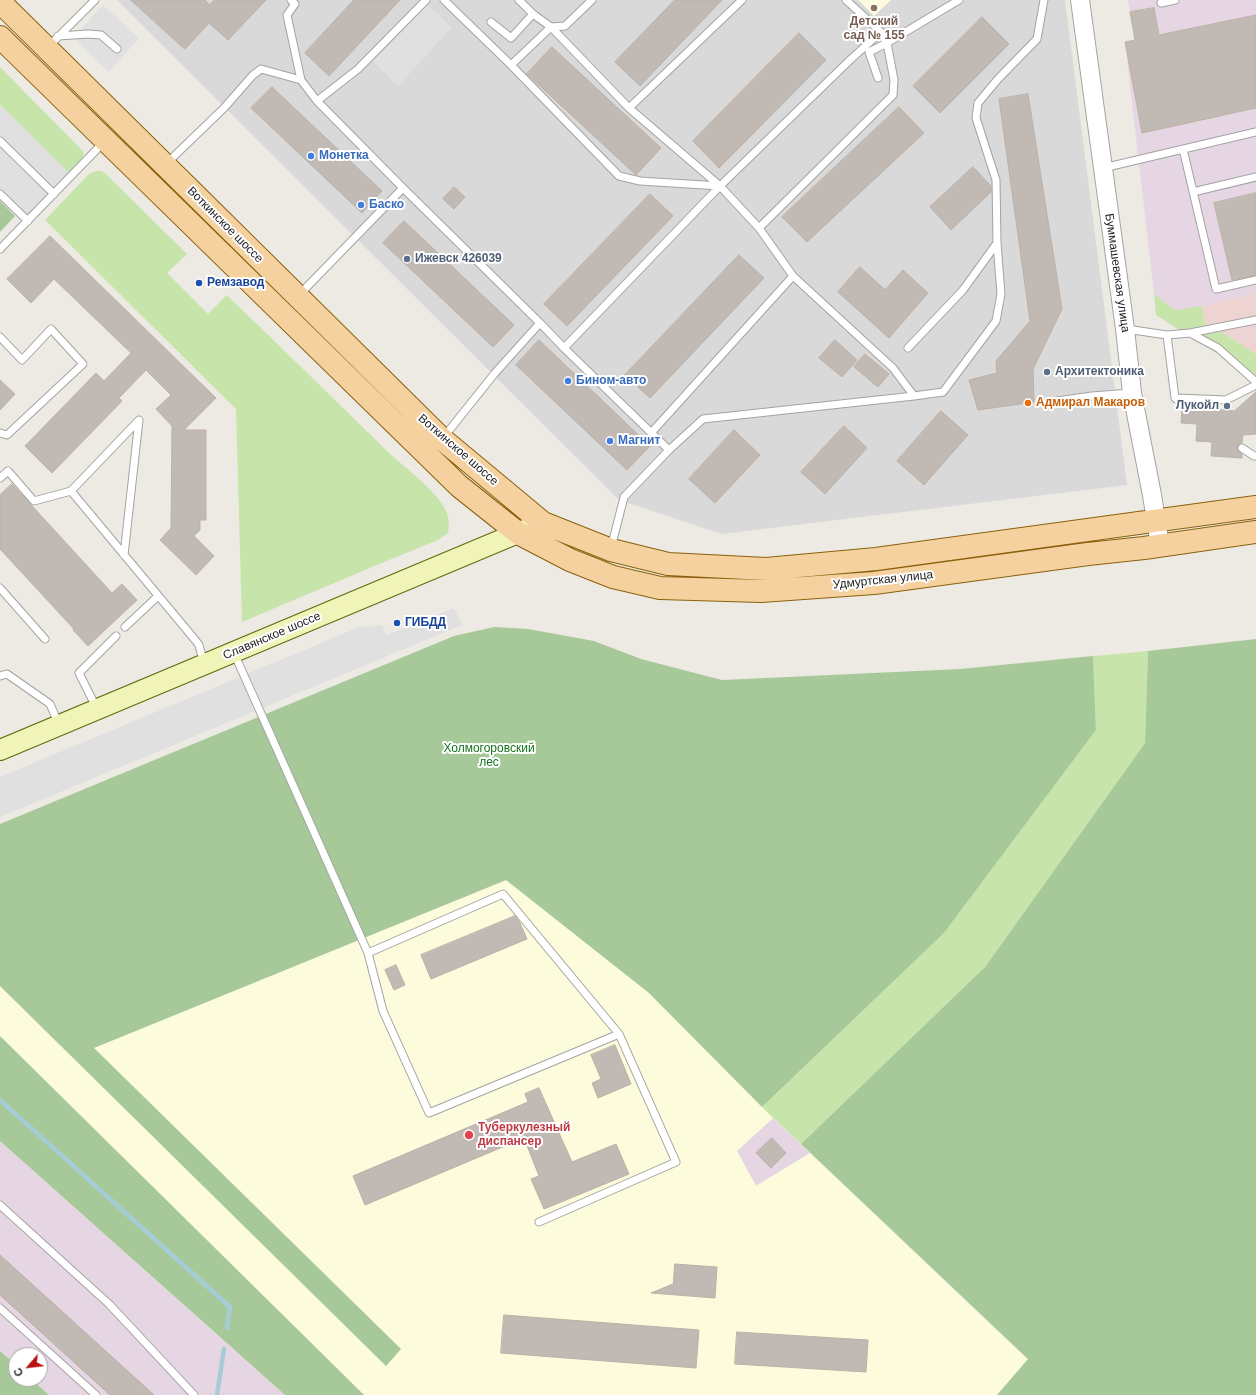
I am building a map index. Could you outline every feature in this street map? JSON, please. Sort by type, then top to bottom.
[{"type":"main road","name":"Воткинское шоссе","points":[[0,2],[53,42],[165,165],[442,439],[543,523]]},
{"type":"main road","name":"Воткинское шоссе","points":[[0,37],[459,486],[518,533]]},
{"type":"main road","name":"Удмуртская улица","points":[[543,523],[610,550],[668,564],[766,569],[876,560],[1256,507]]},
{"type":"main road","name":"Славянское шоссе","points":[[0,750],[543,523]]},
{"type":"main road","points":[[1085,532],[1088,554]]},
{"type":"main road","name":"Удмуртская улица","points":[[518,533],[570,560],[613,577],[660,588],[761,591],[874,583],[1256,532]]},
{"type":"street","name":"Буммашевская улица","points":[[1080,0],[1125,329],[1132,393],[1157,520],[1160,545]]},
{"type":"lane","points":[[53,42],[95,0]]},
{"type":"lane","points":[[292,0],[296,4],[287,15],[301,80],[318,101],[402,188],[669,450]]},
{"type":"lane","points":[[318,101],[358,69],[426,0]]},
{"type":"lane","points":[[444,0],[511,65],[619,176],[640,181],[720,186]]},
{"type":"lane","points":[[519,0],[533,14],[551,27],[629,108],[720,186],[759,228],[793,276],[893,368],[914,396]]},
{"type":"lane","points":[[511,65],[551,27],[565,26],[592,0]]},
{"type":"lane","points":[[629,108],[742,0]]},
{"type":"lane","points":[[759,228],[893,95],[894,80],[887,43],[881,32],[846,0]]},
{"type":"lane","points":[[878,78],[869,52],[887,43],[959,0]]},
{"type":"lane","points":[[610,550],[624,497],[669,450],[703,419],[943,392],[996,321],[1001,294],[997,243],[996,180],[976,118],[978,103],[998,79],[1037,39],[1044,0]]},
{"type":"lane","points":[[1161,3],[1174,0]]},
{"type":"lane","points":[[491,22],[511,38],[533,14]]},
{"type":"lane","points":[[564,348],[720,186],[851,59],[881,32]]},
{"type":"lane","points":[[53,42],[88,34],[101,35],[117,49]]},
{"type":"lane","points":[[165,165],[224,108],[252,75],[261,69],[301,80]]},
{"type":"lane","points":[[1103,168],[1256,132]]},
{"type":"lane","points":[[0,249],[106,140]]},
{"type":"lane","points":[[0,141],[54,194]]},
{"type":"lane","points":[[1182,150],[1216,289],[1256,280]]},
{"type":"lane","points":[[1193,192],[1256,177]]},
{"type":"lane","points":[[298,296],[402,188]]},
{"type":"lane","points":[[0,194],[28,221]]},
{"type":"lane","points":[[908,348],[962,290],[997,243]]},
{"type":"lane","points":[[651,433],[793,276]]},
{"type":"lane","points":[[1125,329],[1167,334],[1190,333],[1256,320]]},
{"type":"lane","points":[[442,439],[495,373],[540,323]]},
{"type":"lane","points":[[0,337],[22,360],[51,329],[83,364],[7,435],[0,433]]},
{"type":"lane","points":[[1175,398],[1226,400],[1256,384],[1218,348],[1190,333]]},
{"type":"lane","points":[[1167,334],[1175,398],[1182,403]]},
{"type":"lane","points":[[1050,402],[1092,396],[1132,393]]},
{"type":"lane","points":[[0,478],[8,471],[34,501],[71,492],[139,420],[124,555]]},
{"type":"lane","points":[[1242,448],[1256,456]]},
{"type":"lane","points":[[71,492],[199,645],[204,664]]},
{"type":"lane","points":[[0,588],[45,639]]},
{"type":"lane","points":[[125,627],[158,596]]},
{"type":"lane","points":[[97,709],[79,673],[116,636]]},
{"type":"lane","points":[[234,652],[368,953],[383,1011],[429,1113],[619,1034]]},
{"type":"lane","points":[[0,676],[6,674],[50,704],[59,725]]},
{"type":"lane","points":[[368,953],[503,894],[619,1034],[676,1162],[539,1222]]},
{"type":"lane","points":[[0,1205],[109,1304],[194,1395]]},
{"type":"lane","points":[[0,1308],[96,1395]]},
{"type":"shaded area","points":[[117,0],[1065,0],[1127,485],[721,534],[619,500]]},
{"type":"shaded area","name":"Детский сад № 155","points":[[858,0],[891,0],[874,16]]},
{"type":"shaded area","points":[[1128,0],[1256,0],[1256,293],[1202,306],[1175,310],[1154,294],[1125,42],[1159,35],[1154,8],[1130,12]]},
{"type":"shaded area","points":[[427,4],[452,27],[398,86],[373,62]]},
{"type":"shaded area","points":[[103,5],[139,38],[109,72],[73,38]]},
{"type":"shaded area","points":[[0,105],[69,173],[22,221],[0,199]]},
{"type":"shaded area","points":[[1256,293],[1256,354],[1222,332],[1207,334],[1202,306]]},
{"type":"shaded area","points":[[454,608],[462,625],[0,817],[0,777],[357,628],[382,625],[386,635]]},
{"type":"shaded area","name":"Туберкулезный диспансер","points":[[507,880],[649,993],[773,1118],[737,1151],[756,1186],[810,1153],[1028,1360],[997,1395],[364,1395],[0,1036],[0,986],[386,1366],[401,1349],[94,1048]]},
{"type":"shaded area","points":[[773,1118],[810,1153],[756,1186],[737,1151]]},
{"type":"shaded area","points":[[0,1141],[285,1395],[49,1395],[40,1387],[48,1387],[48,1347],[8,1347],[8,1358],[0,1351]]},
{"type":"green space","points":[[0,67],[83,151],[83,158],[69,173],[0,105]]},
{"type":"green space","points":[[95,171],[102,171],[107,175],[187,254],[167,273],[208,314],[227,295],[391,455],[430,489],[442,504],[448,515],[448,533],[438,540],[242,622],[236,409],[45,220],[89,174]]},
{"type":"green space","points":[[0,201],[15,216],[0,232]]},
{"type":"green space","points":[[1154,294],[1175,310],[1202,306],[1207,334],[1222,332],[1256,354],[1256,387],[1224,358],[1156,315]]},
{"type":"green space","name":"Холмогоровский лес","points":[[494,627],[528,629],[594,641],[641,659],[722,680],[960,669],[1093,656],[1096,730],[944,933],[762,1107],[649,993],[506,880],[94,1048],[401,1349],[386,1366],[0,986],[0,824],[454,636]]},
{"type":"green space","points":[[1256,639],[1256,1395],[997,1395],[1028,1359],[801,1144],[985,967],[1145,743],[1148,651]]},
{"type":"green space","points":[[1148,651],[1145,743],[985,967],[801,1144],[762,1107],[944,933],[1096,730],[1093,656]]},
{"type":"green space","points":[[0,1036],[364,1395],[285,1395],[0,1141]]},
{"type":"green space","points":[[0,1351],[8,1358],[8,1387],[40,1387],[49,1395],[0,1395]]},
{"type":"building","points":[[131,0],[205,0],[210,5],[214,0],[266,0],[228,40],[209,23],[185,49]]},
{"type":"building","points":[[354,0],[400,0],[329,76],[305,53]]},
{"type":"building","points":[[675,0],[722,0],[640,86],[615,62]]},
{"type":"building","points":[[1154,8],[1159,35],[1256,15],[1256,108],[1142,133],[1125,42],[1135,40],[1130,12]]},
{"type":"building","points":[[982,17],[1009,44],[940,113],[913,86]]},
{"type":"building","points":[[799,33],[826,60],[719,168],[693,141]]},
{"type":"building","points":[[552,47],[661,148],[636,175],[527,74]]},
{"type":"building","points":[[272,87],[382,191],[362,213],[251,108]]},
{"type":"building","points":[[1028,94],[1062,309],[1033,369],[1034,402],[978,410],[969,380],[997,373],[996,361],[1030,321],[999,99]]},
{"type":"building","points":[[899,107],[924,133],[807,242],[782,217]]},
{"type":"building","points":[[973,167],[991,186],[991,192],[951,230],[930,207]]},
{"type":"building","points":[[454,187],[465,197],[454,209],[443,199]]},
{"type":"building","points":[[1256,193],[1256,275],[1232,280],[1214,203]]},
{"type":"building","points":[[650,194],[673,216],[567,326],[544,304]]},
{"type":"building","points":[[404,221],[514,325],[493,347],[383,243]]},
{"type":"building","points":[[50,236],[216,398],[184,430],[206,430],[206,520],[200,520],[200,530],[194,536],[214,556],[196,575],[160,540],[171,528],[172,426],[156,409],[171,395],[146,370],[119,398],[122,401],[52,473],[25,446],[96,373],[104,381],[131,353],[54,279],[31,303],[7,279]]},
{"type":"building","points":[[739,255],[764,278],[650,398],[625,375]]},
{"type":"building","points":[[860,267],[885,290],[903,270],[928,293],[889,338],[838,292]]},
{"type":"building","points":[[539,340],[650,446],[627,470],[516,365]]},
{"type":"building","points":[[835,340],[857,360],[842,377],[819,358]]},
{"type":"building","points":[[865,354],[889,374],[878,387],[854,367]]},
{"type":"building","points":[[0,380],[15,394],[0,410]]},
{"type":"building","points":[[1256,392],[1256,434],[1243,435],[1242,443],[1238,445],[1237,448],[1242,454],[1242,458],[1211,456],[1212,442],[1196,441],[1197,424],[1181,423],[1182,408],[1186,406],[1187,403],[1213,404],[1213,409],[1234,411]]},
{"type":"building","points":[[941,411],[968,435],[924,485],[897,461]]},
{"type":"building","points":[[844,426],[867,448],[825,494],[801,472]]},
{"type":"building","points":[[734,430],[760,455],[715,503],[689,479]]},
{"type":"building","points":[[12,484],[112,593],[122,584],[137,600],[88,646],[0,549],[0,495]]},
{"type":"building","points":[[515,916],[527,939],[431,979],[421,955]]},
{"type":"building","points":[[396,965],[405,985],[394,990],[385,970]]},
{"type":"building","points":[[615,1045],[631,1084],[598,1098],[592,1083],[601,1079],[591,1055]]},
{"type":"building","points":[[539,1088],[572,1162],[616,1144],[629,1174],[544,1209],[531,1179],[539,1176],[524,1138],[365,1205],[353,1176],[528,1102],[525,1094]]},
{"type":"building","points":[[772,1138],[786,1153],[771,1168],[756,1153]]},
{"type":"building","points":[[0,1255],[154,1395],[110,1395],[0,1295]]},
{"type":"building","points":[[675,1264],[717,1267],[715,1298],[651,1293],[673,1284]]},
{"type":"building","points":[[504,1315],[699,1330],[696,1368],[501,1353]]},
{"type":"building","points":[[737,1332],[868,1340],[866,1372],[735,1364]]},
{"type":"waterway","points":[[0,1100],[230,1307],[227,1328]]},
{"type":"waterway","points":[[217,1395],[224,1349]]},
{"type":"place","name":"Детский сад № 155","points":[[874,8]]},
{"type":"place","name":"Монетка","points":[[311,156]]},
{"type":"place","name":"Баско","points":[[361,205]]},
{"type":"place","name":"Ижевск 426039","points":[[407,259]]},
{"type":"place","name":"Ремзавод","points":[[199,283]]},
{"type":"place","name":"Архитектоника","points":[[1047,372]]},
{"type":"place","name":"Бином-авто","points":[[568,381]]},
{"type":"place","name":"Адмирал Макаров","points":[[1028,403]]},
{"type":"place","name":"Лукойл","points":[[1227,406]]},
{"type":"place","name":"Магнит","points":[[610,441]]},
{"type":"place","name":"ГИБДД","points":[[397,623]]},
{"type":"place","name":"Туберкулезный диспансер","points":[[469,1135]]}]
